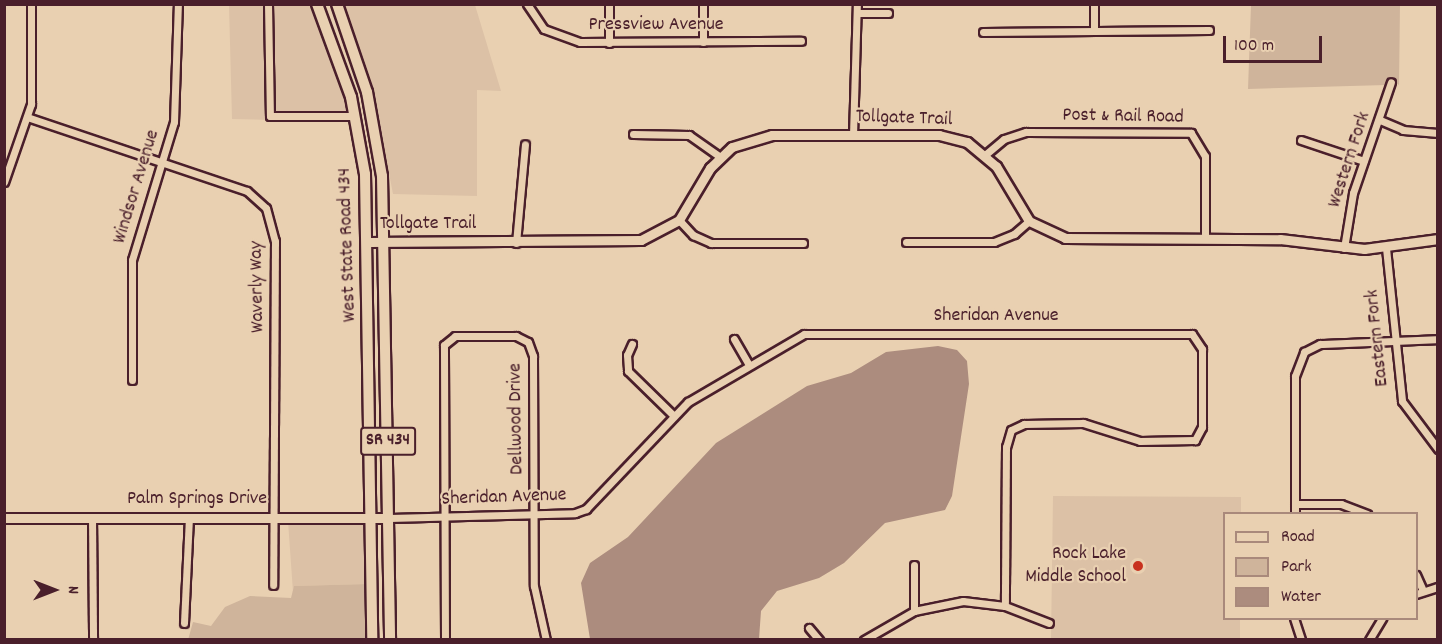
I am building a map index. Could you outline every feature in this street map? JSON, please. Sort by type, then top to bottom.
[{"type":"main road","name":"West State Road 434","points":[[317,4],[355,116],[365,174],[369,242],[370,518]]},
{"type":"main road","points":[[328,4],[343,19]]},
{"type":"main road","name":"SR 434","points":[[337,4],[376,134],[386,242],[390,639]]},
{"type":"main road","name":"SR 434","points":[[370,518],[372,639]]},
{"type":"street","points":[[4,182],[27,117],[32,93],[31,4]]},
{"type":"street","name":"Windsor Avenue","points":[[132,380],[132,260],[162,162],[178,97],[178,4]]},
{"type":"street","points":[[268,4],[270,116],[355,116]]},
{"type":"street","name":"Pressview Avenue","points":[[527,4],[552,34],[580,42],[801,41]]},
{"type":"street","points":[[609,4],[609,43]]},
{"type":"street","points":[[703,4],[703,42]]},
{"type":"street","points":[[853,135],[857,4]]},
{"type":"street","points":[[1094,4],[1094,30]]},
{"type":"street","points":[[857,13],[888,13]]},
{"type":"street","points":[[983,32],[1209,30]]},
{"type":"street","name":"Western Fork","points":[[1344,248],[1353,193],[1380,120],[1391,82]]},
{"type":"street","name":"Waverly Way","points":[[27,117],[247,191],[259,199],[271,221],[276,517],[273,585]]},
{"type":"street","points":[[1380,120],[1403,130],[1437,132]]},
{"type":"street","name":"Post & Rail Road","points":[[986,154],[1004,139],[1026,132],[1191,133],[1205,156],[1205,239]]},
{"type":"street","points":[[633,134],[689,135],[720,157]]},
{"type":"street","name":"Tollgate Trail","points":[[369,242],[631,242],[651,238],[679,220],[720,157],[762,136],[953,137],[986,154]]},
{"type":"street","points":[[1301,140],[1364,161]]},
{"type":"street","points":[[516,243],[525,144]]},
{"type":"street","points":[[986,154],[1029,221],[1076,239],[1280,239],[1344,248],[1386,248],[1437,239]]},
{"type":"street","points":[[679,220],[693,235],[711,243],[803,243]]},
{"type":"street","points":[[906,242],[994,242],[1014,234],[1029,221]]},
{"type":"street","name":"Eastern Fork","points":[[1386,248],[1394,342],[1402,401],[1437,449]]},
{"type":"street","name":"Sheridan Avenue","points":[[389,518],[534,515],[586,509],[673,415],[748,363],[788,339],[811,334],[1184,331],[1197,338],[1202,348],[1202,427],[1194,440],[1140,441],[1083,423],[1023,424],[1011,430],[1006,447],[1005,606]]},
{"type":"street","name":"Dellwood Drive","points":[[443,516],[446,341],[455,336],[516,336],[528,342],[533,356],[534,586],[546,639]]},
{"type":"street","points":[[734,339],[748,363]]},
{"type":"street","points":[[1295,512],[1295,376],[1299,360],[1320,344],[1437,339]]},
{"type":"street","points":[[632,344],[627,355],[628,371],[673,415]]},
{"type":"street","points":[[1295,504],[1341,504],[1364,512]]},
{"type":"street","points":[[443,516],[445,639]]},
{"type":"street","points":[[92,517],[93,639]]},
{"type":"street","points":[[184,623],[189,517]]},
{"type":"street","name":"Palm Springs Drive","points":[[4,518],[389,518]]},
{"type":"street","points":[[914,565],[914,611]]},
{"type":"street","points":[[1420,592],[1437,586]]},
{"type":"street","points":[[864,639],[914,611],[963,601],[1005,606],[1049,623]]},
{"type":"street","points":[[1295,620],[1301,639]]},
{"type":"street","points":[[1369,639],[1381,620]]},
{"type":"street","points":[[809,628],[819,639]]},
{"type":"shaded area","points":[[229,5],[264,5],[266,119],[352,122],[232,119]]},
{"type":"shaded area","points":[[272,5],[312,5],[350,112],[274,113]]},
{"type":"shaded area","points":[[344,5],[475,5],[501,91],[477,90],[477,196],[393,194],[371,80]]},
{"type":"shaded area","name":"Rock Lake Middle School","points":[[1053,496],[1241,497],[1241,512],[1223,512],[1223,620],[1240,620],[1240,639],[1051,640]]},
{"type":"shaded area","points":[[288,521],[366,522],[367,584],[294,586],[293,592]]},
{"type":"green space","points":[[1251,5],[1400,5],[1399,85],[1389,78],[1386,85],[1248,89]]},
{"type":"green space","points":[[367,584],[368,639],[188,640],[193,622],[211,626],[225,607],[250,596],[291,598],[294,586]]},
{"type":"water","points":[[938,346],[957,350],[967,361],[969,384],[952,496],[945,510],[885,523],[844,563],[819,578],[777,591],[761,611],[759,639],[590,639],[581,583],[590,563],[628,537],[716,443],[807,386],[851,373],[886,352]]},
{"type":"place","name":"Rock Lake Middle School","points":[[1138,566]]}]
